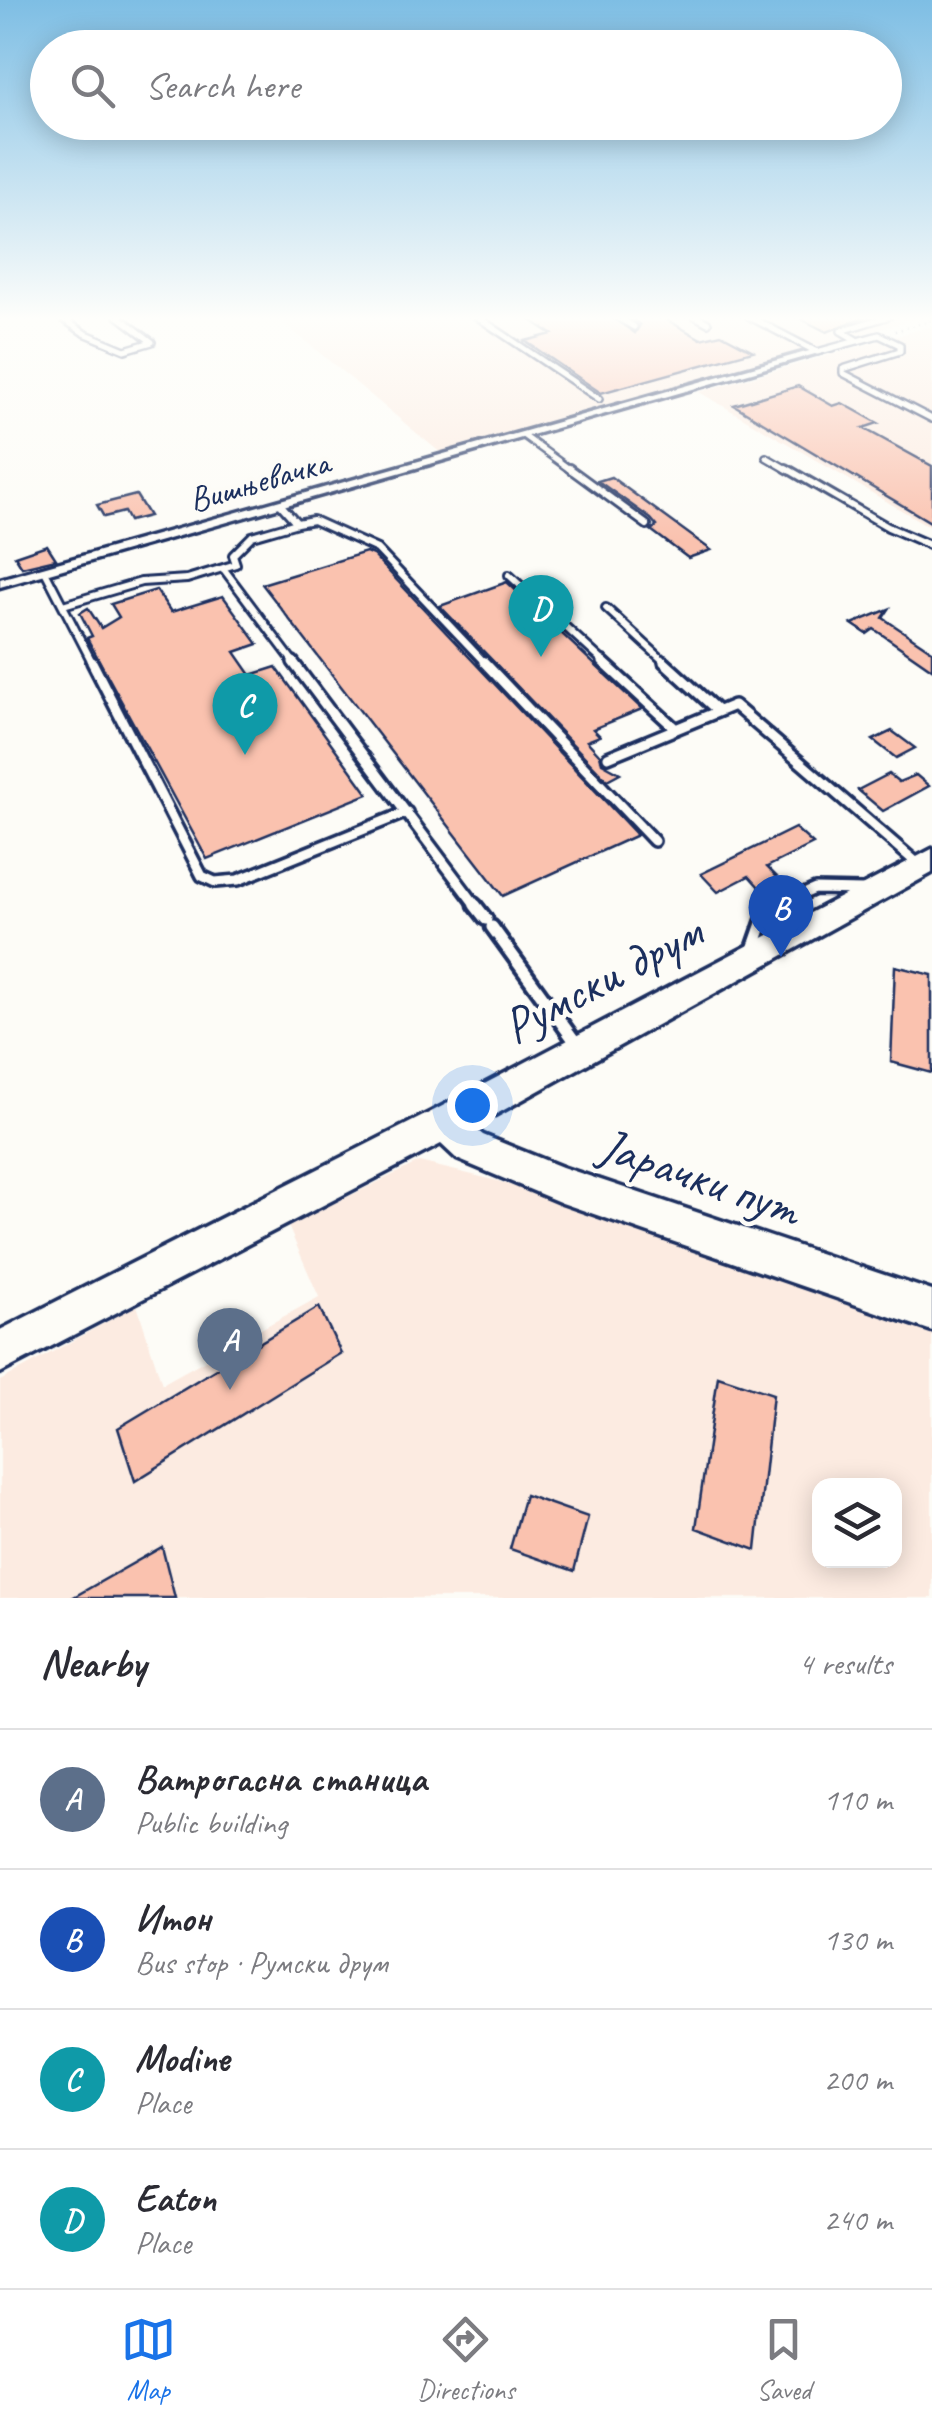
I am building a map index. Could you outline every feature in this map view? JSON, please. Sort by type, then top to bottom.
[{"type":"main road","name":"Румски друм","points":[[0,1352],[444,1124],[926,863]]},
{"type":"main road","name":"Јарачки пут","points":[[444,1124],[470,1147],[562,1185],[932,1312]]},
{"type":"street","name":"Вишњевачка","points":[[0,583],[682,391]]},
{"type":"lane","points":[[587,391],[600,399]]},
{"type":"lane","points":[[877,391],[932,419]]},
{"type":"lane","points":[[524,436],[647,525]]},
{"type":"lane","points":[[766,457],[888,527],[932,546]]},
{"type":"lane","points":[[281,505],[298,523]]},
{"type":"lane","points":[[63,605],[141,582],[177,581],[236,564],[232,555],[252,536],[314,520],[377,549],[654,841]]},
{"type":"lane","points":[[223,568],[581,1049]]},
{"type":"lane","points":[[46,571],[198,872],[208,880],[238,880],[407,812]]},
{"type":"lane","points":[[509,576],[676,729]]},
{"type":"lane","points":[[606,608],[718,711]]},
{"type":"lane","points":[[608,757],[734,705],[926,863]]},
{"type":"lane","points":[[797,897],[815,889],[874,890]]},
{"type":"lane","points":[[750,959],[766,912],[778,906]]},
{"type":"shaded area","points":[[365,391],[664,391],[442,454]]},
{"type":"shaded area","points":[[932,391],[932,528],[699,392]]},
{"type":"shaded area","points":[[419,1162],[498,1181],[932,1334],[932,1598],[0,1598],[0,1381],[137,1305],[162,1384],[319,1297],[288,1226]]},
{"type":"building","points":[[783,391],[806,391],[833,406],[842,403],[878,423],[863,428],[932,466],[932,523],[734,405]]},
{"type":"building","points":[[611,477],[711,550],[688,558],[651,530],[657,526],[651,519],[598,481]]},
{"type":"building","points":[[136,495],[149,516],[129,521],[124,512],[104,517],[97,505]]},
{"type":"building","points":[[47,545],[56,559],[22,567],[15,556]]},
{"type":"building","points":[[366,552],[637,835],[503,896],[262,584]]},
{"type":"building","points":[[507,582],[642,709],[593,729],[600,736],[587,741],[602,763],[620,773],[607,780],[440,606]]},
{"type":"building","points":[[156,590],[171,612],[223,596],[258,644],[235,652],[251,675],[276,667],[368,794],[207,859],[87,638],[92,636],[80,613],[88,608],[101,628],[119,617],[111,604]]},
{"type":"building","points":[[889,609],[883,618],[932,651],[932,669],[874,629],[867,634],[852,624]]},
{"type":"building","points":[[892,731],[915,748],[896,758],[873,740]]},
{"type":"building","points":[[889,774],[899,782],[916,775],[929,786],[883,811],[858,790]]},
{"type":"building","points":[[795,828],[813,844],[767,867],[791,891],[791,902],[786,905],[778,897],[770,899],[749,876],[718,892],[701,874]]},
{"type":"building","points":[[895,966],[932,975],[932,1073],[891,1062]]},
{"type":"building","points":[[319,1307],[341,1353],[135,1481],[118,1428]]},
{"type":"building","points":[[718,1376],[773,1394],[756,1550],[696,1528]]},
{"type":"building","points":[[525,1495],[588,1517],[574,1571],[510,1549]]},
{"type":"building","points":[[162,1547],[175,1598],[72,1598]]},
{"type":"place","name":"Eaton","points":[[541,657]]},
{"type":"place","name":"Modine","points":[[245,755]]},
{"type":"place","name":"Итон","points":[[781,957]]},
{"type":"place","name":"Ватрогасна станица","points":[[230,1390]]}]
